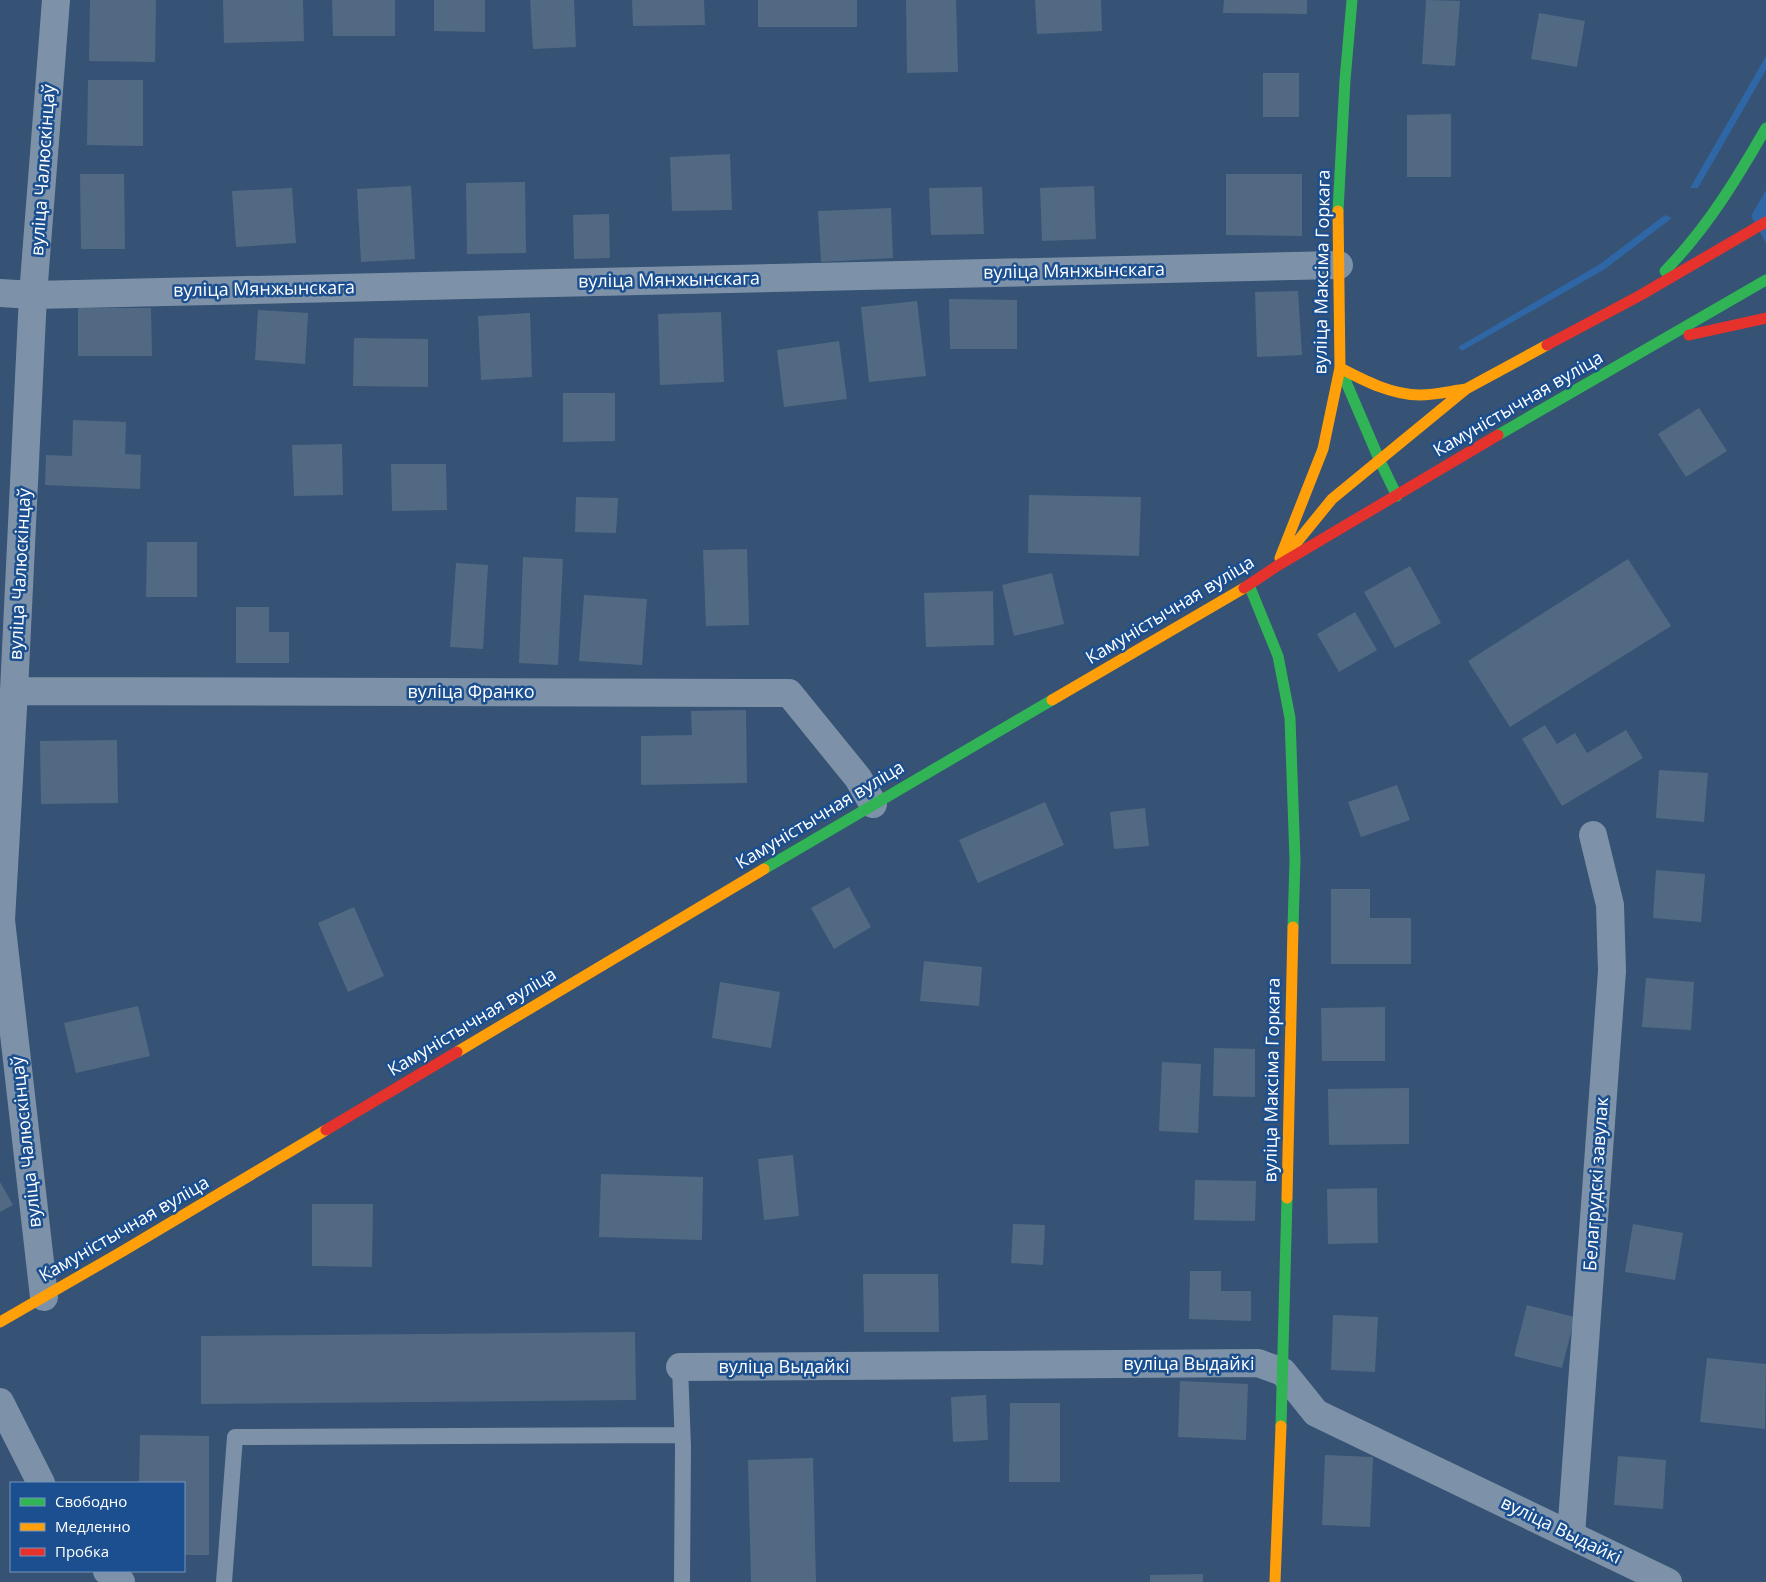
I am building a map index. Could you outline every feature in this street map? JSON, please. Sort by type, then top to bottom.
[{"type":"main road","name":"вуліца Максіма Горкага","points":[[1278,566],[1323,449],[1340,368],[1339,200],[1345,80],[1352,0]]},
{"type":"main road","points":[[1639,296],[1688,248],[1733,185],[1766,128]]},
{"type":"main road","points":[[1278,566],[1332,499],[1466,389],[1639,296],[1766,222]]},
{"type":"main road","name":"Камуністычная вуліца","points":[[0,1322],[873,804],[1249,585],[1560,399],[1766,280]]},
{"type":"main road","points":[[1661,342],[1766,318]]},
{"type":"main road","points":[[1340,368],[1366,382],[1419,396],[1466,389]]},
{"type":"main road","points":[[1340,368],[1397,496]]},
{"type":"main road","name":"вуліца Максіма Горкага","points":[[1249,585],[1278,656],[1290,718],[1295,860],[1283,1372],[1275,1582]]},
{"type":"street","name":"вуліца Чалюскінцаў","points":[[44,1296],[0,920],[14,692],[34,295],[56,0]]},
{"type":"street","name":"вуліца Мянжынскага","points":[[0,293],[34,295],[1339,265]]},
{"type":"street","name":"вуліца Франко","points":[[14,692],[789,693],[858,778],[873,804]]},
{"type":"street","name":"Белагрудскі завулак","points":[[1571,1535],[1612,971],[1610,905],[1593,835]]},
{"type":"street","name":"вуліца Выдайкі","points":[[680,1368],[1258,1363],[1283,1372],[1316,1413],[1668,1582]]},
{"type":"street","points":[[0,1402],[40,1482]]},
{"type":"street","points":[[107,1572],[121,1582]]},
{"type":"lane","points":[[680,1368],[682,1582]]},
{"type":"lane","points":[[224,1582],[235,1437],[682,1435]]},
{"type":"shaded area","points":[[1766,56],[1766,70],[1698,188],[1690,188]]},
{"type":"shaded area","points":[[1766,190],[1766,243],[1751,216]]},
{"type":"shaded area","points":[[1665,215],[1672,218],[1605,269],[1462,351],[1458,347],[1600,264]]},
{"type":"building","points":[[90,0],[156,0],[155,62],[89,61]]},
{"type":"building","points":[[223,0],[303,0],[304,41],[224,43]]},
{"type":"building","points":[[332,0],[395,0],[395,36],[333,36]]},
{"type":"building","points":[[434,0],[485,0],[485,32],[434,31]]},
{"type":"building","points":[[530,0],[574,0],[576,47],[533,49]]},
{"type":"building","points":[[632,0],[704,0],[705,25],[633,26]]},
{"type":"building","points":[[758,0],[857,0],[857,27],[758,27]]},
{"type":"building","points":[[906,0],[956,0],[958,72],[907,73]]},
{"type":"building","points":[[1035,0],[1101,0],[1102,31],[1037,34]]},
{"type":"building","points":[[1224,0],[1307,0],[1307,14],[1223,13]]},
{"type":"building","points":[[1426,0],[1460,1],[1455,66],[1422,64]]},
{"type":"building","points":[[1539,13],[1585,21],[1577,67],[1531,59]]},
{"type":"building","points":[[1263,73],[1299,73],[1299,117],[1263,117]]},
{"type":"building","points":[[88,80],[143,80],[143,146],[87,145]]},
{"type":"building","points":[[1451,114],[1451,177],[1407,177],[1407,115]]},
{"type":"building","points":[[730,154],[732,210],[672,211],[670,157]]},
{"type":"building","points":[[80,174],[124,174],[125,249],[81,249]]},
{"type":"building","points":[[1226,174],[1302,174],[1302,236],[1226,235]]},
{"type":"building","points":[[525,182],[526,253],[467,254],[466,183]]},
{"type":"building","points":[[411,186],[415,259],[361,262],[357,189]]},
{"type":"building","points":[[1094,186],[1096,239],[1042,241],[1040,188]]},
{"type":"building","points":[[982,187],[984,234],[931,235],[929,188]]},
{"type":"building","points":[[292,188],[296,243],[236,247],[232,191]]},
{"type":"building","points":[[891,208],[893,258],[821,262],[818,211]]},
{"type":"building","points":[[609,214],[610,258],[574,259],[573,215]]},
{"type":"building","points":[[1298,291],[1302,355],[1257,357],[1255,292]]},
{"type":"building","points":[[949,299],[1017,300],[1017,349],[950,349]]},
{"type":"building","points":[[917,301],[926,376],[869,382],[861,307]]},
{"type":"building","points":[[78,308],[151,308],[152,356],[78,356]]},
{"type":"building","points":[[258,310],[308,313],[305,364],[255,360]]},
{"type":"building","points":[[721,312],[724,382],[660,385],[658,314]]},
{"type":"building","points":[[530,313],[532,377],[481,380],[478,316]]},
{"type":"building","points":[[354,338],[428,339],[428,387],[353,386]]},
{"type":"building","points":[[839,341],[847,399],[784,407],[777,350]]},
{"type":"building","points":[[563,393],[615,393],[615,441],[563,442]]},
{"type":"building","points":[[1699,408],[1727,451],[1686,477],[1658,434]]},
{"type":"building","points":[[73,420],[126,422],[125,454],[141,455],[140,489],[45,485],[46,455],[72,456]]},
{"type":"building","points":[[342,444],[343,495],[294,496],[292,445]]},
{"type":"building","points":[[391,464],[446,464],[447,510],[392,511]]},
{"type":"building","points":[[1029,495],[1141,497],[1139,556],[1028,553]]},
{"type":"building","points":[[576,497],[618,498],[616,533],[575,532]]},
{"type":"building","points":[[147,542],[197,542],[197,597],[146,597]]},
{"type":"building","points":[[747,549],[749,625],[706,626],[703,550]]},
{"type":"building","points":[[523,557],[563,559],[558,665],[519,663]]},
{"type":"building","points":[[1628,559],[1671,626],[1510,727],[1468,661]]},
{"type":"building","points":[[456,563],[488,565],[483,649],[450,647]]},
{"type":"building","points":[[1410,566],[1441,623],[1395,648],[1364,592]]},
{"type":"building","points":[[1052,573],[1064,624],[1014,636],[1002,585]]},
{"type":"building","points":[[993,591],[994,645],[926,647],[924,593]]},
{"type":"building","points":[[584,595],[647,599],[642,665],[579,661]]},
{"type":"building","points":[[236,607],[269,607],[269,632],[289,632],[289,663],[236,663]]},
{"type":"building","points":[[1355,612],[1377,650],[1339,672],[1317,634]]},
{"type":"building","points":[[746,710],[747,783],[641,785],[641,736],[692,735],[691,711]]},
{"type":"building","points":[[1545,725],[1557,744],[1575,733],[1587,753],[1626,730],[1643,758],[1562,806],[1522,739]]},
{"type":"building","points":[[117,740],[118,803],[41,804],[40,741]]},
{"type":"building","points":[[1659,770],[1708,773],[1704,822],[1656,818]]},
{"type":"building","points":[[1397,785],[1410,820],[1361,837],[1348,802]]},
{"type":"building","points":[[1045,802],[1064,845],[978,883],[959,840]]},
{"type":"building","points":[[1145,808],[1149,846],[1114,849],[1110,812]]},
{"type":"building","points":[[1656,870],[1705,874],[1701,922],[1653,918]]},
{"type":"building","points":[[849,887],[871,927],[834,949],[811,908]]},
{"type":"building","points":[[1331,889],[1370,889],[1370,918],[1411,918],[1411,964],[1331,964]]},
{"type":"building","points":[[354,907],[384,976],[348,992],[318,923]]},
{"type":"building","points":[[924,961],[982,967],[979,1006],[920,1001]]},
{"type":"building","points":[[1646,978],[1694,982],[1691,1030],[1642,1027]]},
{"type":"building","points":[[720,982],[780,992],[771,1048],[712,1038]]},
{"type":"building","points":[[138,1006],[150,1056],[76,1073],[64,1023]]},
{"type":"building","points":[[1385,1007],[1385,1061],[1322,1061],[1321,1008]]},
{"type":"building","points":[[1214,1048],[1255,1049],[1255,1097],[1213,1096]]},
{"type":"building","points":[[1162,1062],[1201,1064],[1198,1133],[1159,1131]]},
{"type":"building","points":[[1409,1088],[1409,1144],[1329,1145],[1328,1089]]},
{"type":"building","points":[[793,1155],[799,1216],[764,1220],[758,1159]]},
{"type":"building","points":[[601,1174],[703,1177],[702,1240],[599,1237]]},
{"type":"building","points":[[1195,1180],[1256,1181],[1255,1221],[1194,1220]]},
{"type":"building","points":[[0,1182],[13,1205],[0,1212]]},
{"type":"building","points":[[1377,1188],[1378,1243],[1328,1244],[1327,1189]]},
{"type":"building","points":[[312,1204],[373,1204],[372,1267],[312,1266]]},
{"type":"building","points":[[1013,1224],[1045,1225],[1043,1265],[1011,1263]]},
{"type":"building","points":[[1633,1224],[1683,1233],[1675,1280],[1625,1272]]},
{"type":"building","points":[[1190,1271],[1221,1271],[1221,1291],[1251,1291],[1251,1321],[1189,1319]]},
{"type":"building","points":[[863,1274],[938,1274],[939,1332],[864,1332]]},
{"type":"building","points":[[1527,1305],[1575,1317],[1562,1368],[1514,1356]]},
{"type":"building","points":[[1333,1315],[1378,1317],[1375,1372],[1331,1370]]},
{"type":"building","points":[[635,1332],[636,1400],[201,1404],[201,1336]]},
{"type":"building","points":[[1707,1358],[1766,1364],[1765,1429],[1700,1422]]},
{"type":"building","points":[[1180,1381],[1248,1384],[1246,1440],[1178,1437]]},
{"type":"building","points":[[986,1395],[988,1440],[953,1442],[951,1397]]},
{"type":"building","points":[[1010,1403],[1060,1403],[1060,1482],[1009,1482]]},
{"type":"building","points":[[140,1435],[209,1436],[209,1555],[185,1555],[185,1482],[139,1482]]},
{"type":"building","points":[[1325,1455],[1373,1457],[1370,1527],[1322,1525]]},
{"type":"building","points":[[1618,1456],[1666,1460],[1663,1509],[1614,1505]]},
{"type":"building","points":[[813,1458],[816,1582],[751,1582],[748,1460]]},
{"type":"building","points":[[1203,1574],[1203,1582],[1150,1582],[1150,1575]]},
{"type":"traffic: fast","points":[[1338,211],[1345,80],[1352,0]]},
{"type":"traffic: fast","points":[[1665,271],[1708,221],[1766,128]]},
{"type":"traffic: fast","points":[[1498,435],[1766,280]]},
{"type":"traffic: fast","points":[[1340,368],[1397,496]]},
{"type":"traffic: fast","points":[[1249,585],[1278,656],[1290,718],[1295,860],[1293,927]]},
{"type":"traffic: fast","points":[[764,869],[1052,700]]},
{"type":"traffic: fast","points":[[1281,1426],[1287,1198]]},
{"type":"traffic: slow","points":[[1280,558],[1323,449],[1340,368],[1338,211]]},
{"type":"traffic: slow","points":[[1288,553],[1332,499],[1466,389],[1547,345]]},
{"type":"traffic: slow","points":[[1340,368],[1359,378],[1399,393],[1420,395],[1466,389]]},
{"type":"traffic: slow","points":[[1052,700],[1244,588]]},
{"type":"traffic: slow","points":[[457,1052],[764,869]]},
{"type":"traffic: slow","points":[[1287,1198],[1293,927]]},
{"type":"traffic: slow","points":[[0,1322],[326,1130]]},
{"type":"traffic: slow","points":[[1275,1582],[1281,1426]]},
{"type":"traffic: jam","points":[[1547,345],[1639,296],[1766,222]]},
{"type":"traffic: jam","points":[[1689,335],[1766,318]]},
{"type":"traffic: jam","points":[[1244,588],[1277,566],[1498,435]]},
{"type":"traffic: jam","points":[[326,1130],[457,1052]]}]
